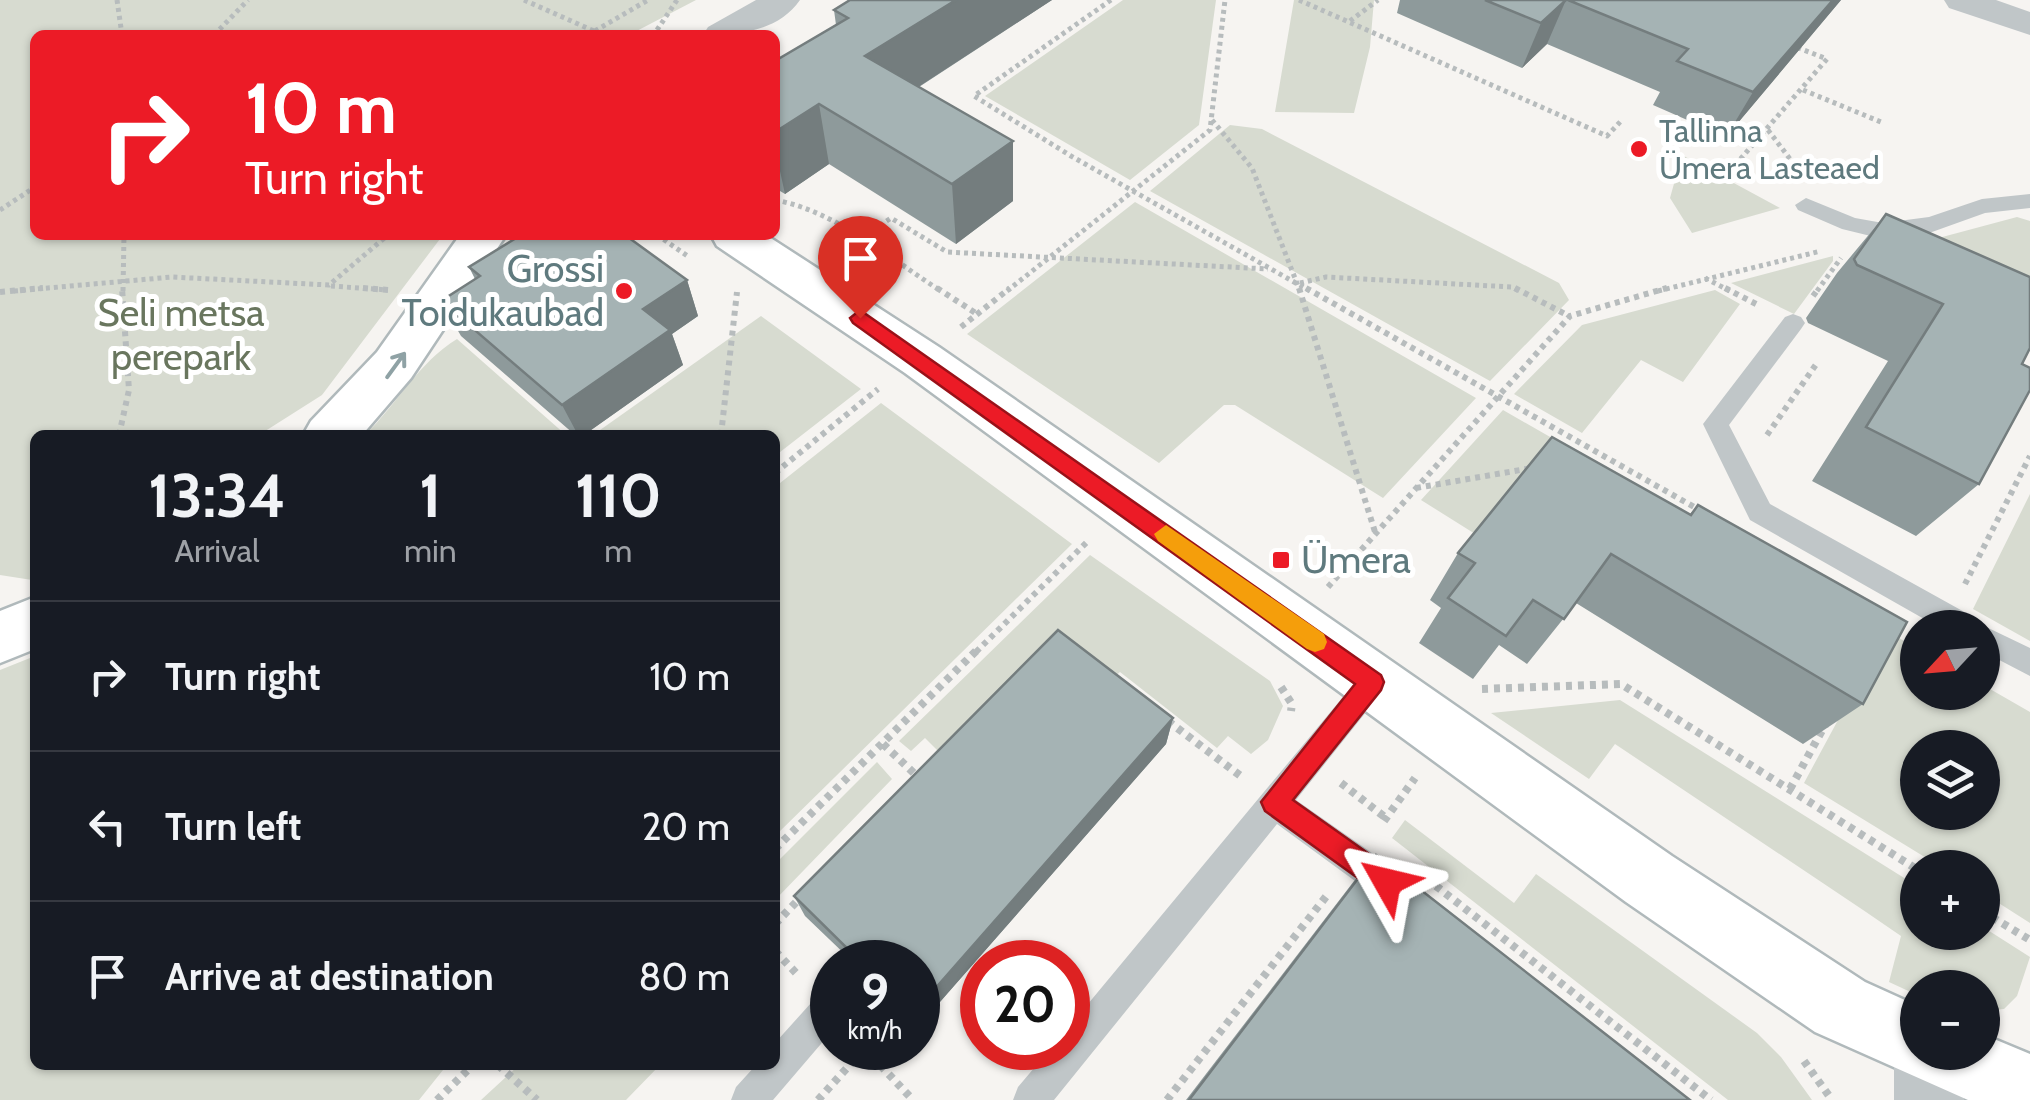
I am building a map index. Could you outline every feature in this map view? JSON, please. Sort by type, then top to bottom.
[{"type":"street","points":[[731,30],[782,0]]},
{"type":"street","points":[[1962,0],[2030,24]]},
{"type":"street","points":[[335,430],[377,392],[481,240]]},
{"type":"street","points":[[720,261],[922,360],[1372,682],[1432,767],[1840,1007],[1900,1035]]},
{"type":"street","points":[[0,638],[30,624]]},
{"type":"street","points":[[1928,1070],[1929,1100]]},
{"type":"street","points":[[1982,1070],[2030,1090]]},
{"type":"lane","points":[[1806,205],[1850,224],[1882,231],[1932,224],[1982,206],[2030,200]]},
{"type":"lane","points":[[1793,322],[1716,424],[1760,512],[1934,610]]},
{"type":"lane","points":[[2000,646],[2030,663]]},
{"type":"lane","points":[[1031,1100],[1372,682]]},
{"type":"lane","points":[[1274,802],[1356,858],[1426,896]]},
{"type":"lane","points":[[780,1065],[810,1030]]},
{"type":"lane","points":[[749,1100],[775,1070]]},
{"type":"path","points":[[117,0],[121,30]]},
{"type":"path","points":[[219,30],[248,0]]},
{"type":"path","points":[[524,0],[595,30],[648,0]]},
{"type":"path","points":[[658,30],[677,0]]},
{"type":"path","points":[[1110,0],[974,96],[1704,512]]},
{"type":"path","points":[[780,201],[803,205],[977,314],[1210,130],[1225,0]]},
{"type":"path","points":[[1299,0],[1607,136],[1621,121]]},
{"type":"path","points":[[1348,22],[1378,0]]},
{"type":"path","points":[[1730,171],[1827,59],[1790,44]]},
{"type":"path","points":[[1802,90],[1881,122]]},
{"type":"path","points":[[1211,120],[1252,168],[1282,252],[1298,284],[1375,533]]},
{"type":"path","points":[[1768,130],[1812,189],[1806,205]]},
{"type":"path","points":[[0,210],[30,189]]},
{"type":"path","points":[[860,239],[890,218],[947,252],[1272,269]]},
{"type":"path","points":[[119,430],[129,390],[122,282],[124,240]]},
{"type":"path","points":[[0,292],[172,277],[330,286],[382,240]]},
{"type":"path","points":[[669,240],[720,261],[737,291],[753,302]]},
{"type":"path","points":[[1793,322],[1853,243]]},
{"type":"path","points":[[1342,600],[1326,590],[1570,316],[1692,281],[1834,248]]},
{"type":"path","points":[[1298,284],[1326,278],[1512,287],[1570,316]]},
{"type":"path","points":[[722,430],[737,291]]},
{"type":"path","points":[[780,469],[878,390],[863,378]]},
{"type":"path","points":[[1766,436],[1776,420]]},
{"type":"path","points":[[1958,596],[2030,456]]},
{"type":"path","points":[[1602,464],[1620,465]]},
{"type":"path","points":[[1415,488],[1546,467]]},
{"type":"path","points":[[1071,530],[1103,554]]},
{"type":"path","points":[[780,844],[1087,542]]},
{"type":"path","points":[[1273,675],[1292,704],[1283,740],[1386,818]]},
{"type":"path","points":[[1168,1100],[1386,818],[1432,767],[1480,689],[1621,684],[1900,859]]},
{"type":"path","points":[[1166,720],[1274,802]]},
{"type":"path","points":[[1790,789],[1828,720]]},
{"type":"path","points":[[883,744],[930,787]]},
{"type":"path","points":[[906,790],[919,777]]},
{"type":"path","points":[[780,919],[814,884]]},
{"type":"path","points":[[1426,896],[1711,1100]]},
{"type":"path","points":[[2000,921],[2030,940]]},
{"type":"path","points":[[1798,1054],[1832,1100]]},
{"type":"path","points":[[436,1100],[468,1070]]},
{"type":"path","points":[[503,1070],[536,1100]]},
{"type":"path","points":[[818,1100],[845,1070]]},
{"type":"path","points":[[885,1070],[913,1100]]},
{"type":"green space","name":"Seli metsa perepark","points":[[0,0],[696,0],[639,30],[30,30],[30,240],[439,240],[322,395],[267,430],[30,430],[30,580],[0,575]]},
{"type":"green space","points":[[1123,0],[1216,0],[1199,125],[1130,180],[985,96]]},
{"type":"green space","points":[[1294,0],[1374,0],[1370,47],[1354,113],[1275,112]]},
{"type":"green space","points":[[1230,125],[1262,129],[1559,283],[1569,300],[1490,381],[1150,191]]},
{"type":"green space","points":[[1682,155],[1780,208],[1692,233],[1670,198]]},
{"type":"green space","points":[[1135,202],[1476,398],[1383,498],[1235,405],[1224,405],[1159,463],[967,334]]},
{"type":"green space","points":[[2017,217],[2030,221],[2030,313],[1890,251]]},
{"type":"green space","points":[[1833,256],[1794,314],[1731,283]]},
{"type":"green space","points":[[1715,290],[1740,304],[1683,382],[1641,360],[1582,433],[1514,394],[1582,325]]},
{"type":"green space","points":[[761,316],[861,389],[780,452],[780,430],[600,430]]},
{"type":"green space","points":[[457,339],[560,430],[370,430],[443,348]]},
{"type":"green space","points":[[881,403],[1072,544],[780,831],[780,483]]},
{"type":"green space","points":[[1503,410],[1870,620],[1480,537],[1421,500]]},
{"type":"green space","points":[[2030,494],[2030,641],[2000,624],[2000,610],[1973,609]]},
{"type":"green space","points":[[1090,555],[1270,681],[1283,706],[1268,740],[1251,754],[1228,736],[1217,748],[1120,672],[1106,684],[946,759],[925,738],[911,751],[899,741]]},
{"type":"green space","points":[[1886,631],[1900,639],[1900,710],[2000,710],[2000,695],[2030,712],[2030,923],[2000,904],[2000,850],[1913,850],[1804,783]]},
{"type":"green space","points":[[30,658],[30,1070],[443,1070],[419,1100],[0,1100],[0,670]]},
{"type":"green space","points":[[1620,700],[1900,875],[1900,935],[1615,744],[1589,779],[1491,713]]},
{"type":"green space","points":[[877,762],[892,779],[780,895],[780,859]]},
{"type":"green space","points":[[1405,820],[1514,903],[1536,874],[1757,1033],[1781,1057],[1812,1100],[1728,1100],[1392,838]]},
{"type":"green space","points":[[2000,938],[2030,957],[2017,996],[2004,1009],[2000,1009],[2000,970],[1900,970],[1900,987],[1889,982],[1900,940],[1900,950],[2000,950]]},
{"type":"green space","points":[[514,1070],[655,1070],[626,1100],[481,1100]]},
{"type":"building","points":[[850,0],[956,0],[865,56],[1013,141],[952,184],[819,104],[780,129],[780,58],[848,18],[834,10]]},
{"type":"building","points":[[1485,0],[1566,0],[1541,23]]},
{"type":"building","points":[[1568,0],[1833,0],[1753,92],[1677,61],[1688,49]]},
{"type":"building","points":[[1886,214],[2030,277],[2030,348],[2022,364],[2030,368],[2030,390],[1979,484],[1866,427],[1943,304],[1857,265],[1854,259]]},
{"type":"building","points":[[513,240],[632,240],[687,280],[643,309],[670,330],[562,405],[441,301],[480,276],[469,267]]},
{"type":"building","points":[[1552,437],[1691,515],[1698,505],[1900,618],[1900,635],[1863,704],[1611,554],[1564,619],[1533,600],[1506,636],[1448,598],[1475,563],[1458,553]]},
{"type":"building","points":[[1058,630],[1173,718],[978,940],[960,940],[960,960],[940,983],[940,940],[839,940],[794,896]]},
{"type":"building","points":[[1376,855],[1690,1100],[1189,1100]]},
{"type":"slow traffic","points":[[1166,534],[1315,642]]},
{"type":"place","name":"Tallinna Ümera Lasteaed","points":[[1639,149]]},
{"type":"place","name":"Grossi Toidukaubad","points":[[624,291]]},
{"type":"place","name":"Ümera","points":[[1281,560]]},
{"type":"route","points":[[860,318],[1372,682],[1274,802],[1387,882]]}]
